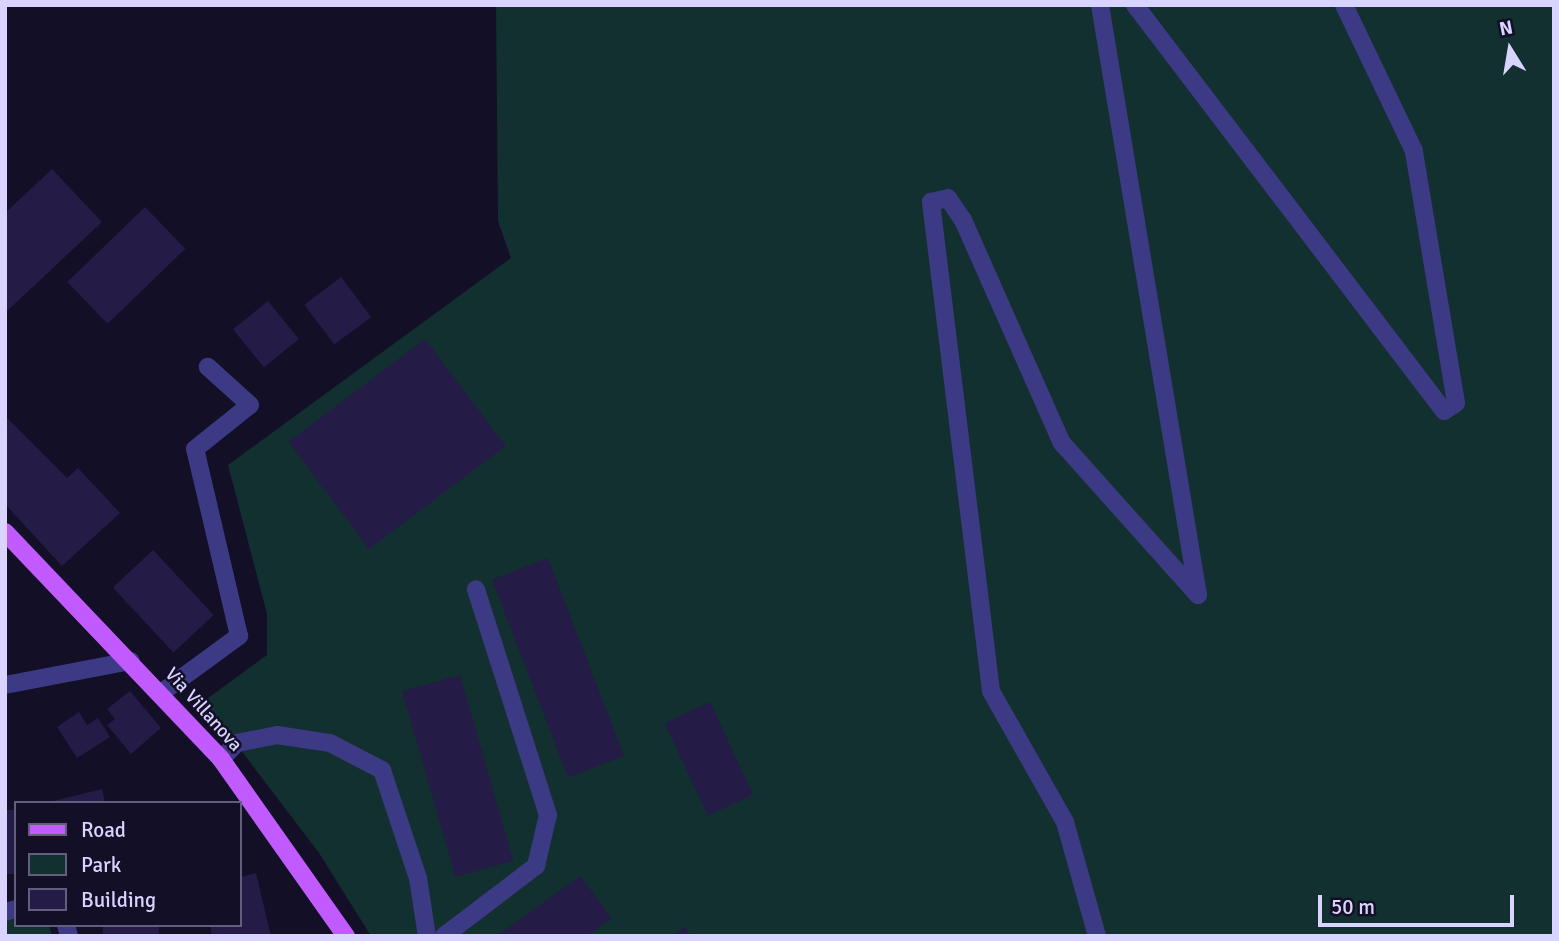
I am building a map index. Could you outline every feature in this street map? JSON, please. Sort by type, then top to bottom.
[{"type":"main road","name":"Via Villanova","points":[[5,532],[131,661],[221,759],[346,936]]},
{"type":"street","points":[[1097,936],[1065,822],[991,691],[931,202],[948,198],[963,220],[1062,443],[1198,595],[1100,5]]},
{"type":"street","points":[[1135,5],[1444,411],[1456,403],[1414,151],[1344,5]]},
{"type":"street","points":[[161,693],[239,636],[195,449],[250,405],[208,367]]},
{"type":"street","points":[[444,936],[536,866],[548,815],[476,589]]},
{"type":"street","points":[[5,685],[131,661]]},
{"type":"street","points":[[221,759],[237,743],[277,735],[330,743],[382,770],[421,888],[427,936]]},
{"type":"green space","points":[[496,5],[1554,5],[1554,936],[371,936],[319,853],[237,745],[197,706],[267,655],[267,614],[228,465],[511,258],[498,221]]},
{"type":"green space","points":[[14,919],[14,927],[50,927],[52,936],[5,936],[5,921]]},
{"type":"building","points":[[52,169],[102,222],[5,313],[5,213]]},
{"type":"building","points":[[145,207],[185,249],[108,324],[67,282]]},
{"type":"building","points":[[341,277],[371,317],[334,345],[304,305]]},
{"type":"building","points":[[268,301],[299,339],[264,367],[233,329]]},
{"type":"building","points":[[425,339],[506,446],[369,549],[288,442]]},
{"type":"building","points":[[5,416],[67,478],[78,468],[120,513],[62,566],[5,504]]},
{"type":"building","points":[[153,550],[214,615],[173,653],[113,588]]},
{"type":"building","points":[[548,558],[624,756],[568,777],[492,580]]},
{"type":"building","points":[[460,675],[513,861],[456,877],[402,692]]},
{"type":"building","points":[[130,691],[161,728],[131,754],[107,725],[115,719],[107,709]]},
{"type":"building","points":[[710,702],[753,794],[708,816],[665,723]]},
{"type":"building","points":[[79,712],[87,725],[98,718],[110,737],[77,758],[57,727]]},
{"type":"building","points":[[102,789],[105,801],[53,801]]},
{"type":"building","points":[[5,810],[14,810],[14,874],[5,874]]},
{"type":"building","points":[[256,873],[271,936],[212,936],[210,927],[242,927],[242,876]]},
{"type":"building","points":[[580,876],[612,918],[587,936],[497,936]]},
{"type":"building","points":[[103,927],[159,927],[159,936],[103,936]]},
{"type":"building","points":[[684,927],[691,936],[672,936]]}]
